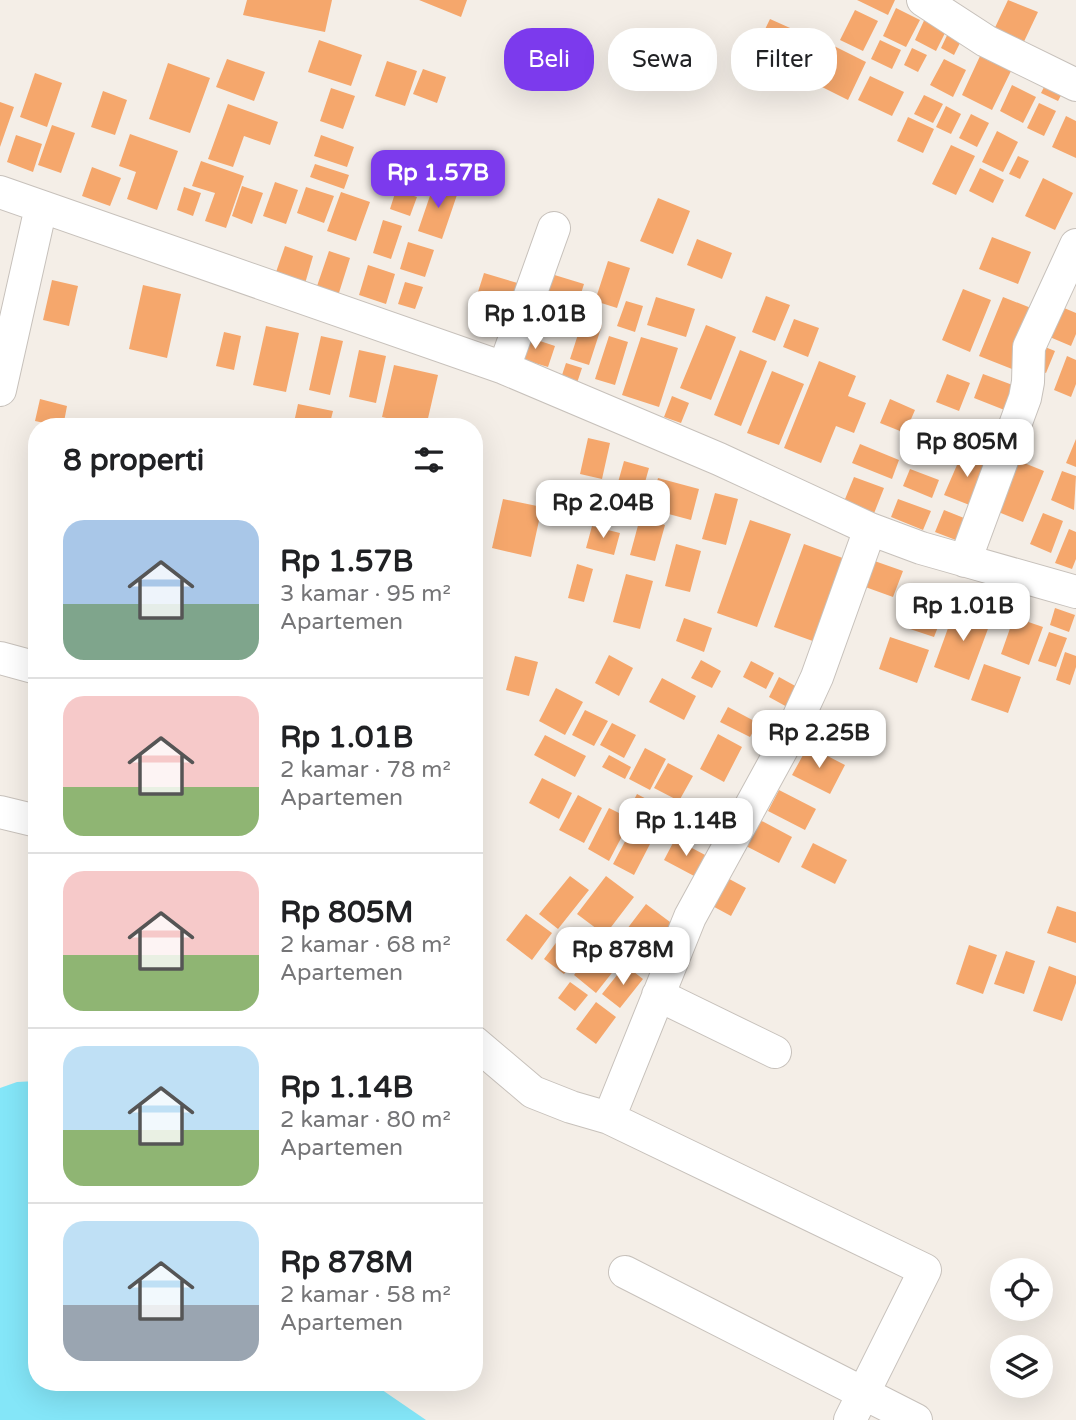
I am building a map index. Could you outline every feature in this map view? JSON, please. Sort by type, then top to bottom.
[{"type":"street","points":[[934,3],[986,41],[1076,85]]},
{"type":"street","points":[[0,192],[504,368],[719,459],[870,529],[965,561],[1076,592]]},
{"type":"street","points":[[0,390],[41,207]]},
{"type":"street","points":[[504,368],[554,228]]},
{"type":"street","points":[[965,561],[1025,398],[1029,347],[1076,245]]},
{"type":"street","points":[[609,1118],[690,917],[794,727],[817,677],[870,529]]},
{"type":"street","points":[[0,658],[28,666]]},
{"type":"street","points":[[0,812],[28,819]]},
{"type":"street","points":[[658,995],[775,1052]]},
{"type":"street","points":[[483,1050],[533,1092],[609,1118],[925,1270],[857,1406]]},
{"type":"street","points":[[625,1272],[857,1406],[916,1420]]},
{"type":"water","points":[[28,1081],[28,1391],[384,1391],[426,1420],[0,1420],[0,1088]]},
{"type":"building","points":[[247,0],[332,0],[325,32],[243,15]]},
{"type":"building","points":[[419,0],[467,0],[461,17]]},
{"type":"building","points":[[857,0],[895,0],[888,15]]},
{"type":"building","points":[[1008,0],[1038,12],[1020,50],[991,36]]},
{"type":"building","points":[[896,8],[920,20],[906,47],[883,36]]},
{"type":"building","points":[[855,10],[878,21],[863,51],[840,40]]},
{"type":"building","points":[[928,12],[950,23],[936,51],[915,40]]},
{"type":"building","points":[[770,19],[790,28],[766,28]]},
{"type":"building","points":[[950,29],[964,35],[954,55],[941,48]]},
{"type":"building","points":[[319,40],[362,55],[351,86],[308,72]]},
{"type":"building","points":[[880,40],[901,50],[892,69],[871,59]]},
{"type":"building","points":[[837,48],[866,62],[848,100],[830,91],[837,91]]},
{"type":"building","points":[[912,48],[927,55],[918,72],[904,65]]},
{"type":"building","points":[[981,54],[1012,69],[992,110],[962,95]]},
{"type":"building","points":[[227,59],[265,72],[254,101],[216,87]]},
{"type":"building","points":[[944,59],[966,70],[953,97],[930,85]]},
{"type":"building","points":[[387,61],[417,71],[405,106],[375,96]]},
{"type":"building","points":[[168,63],[210,78],[190,133],[149,119]]},
{"type":"building","points":[[423,69],[446,77],[437,103],[413,94]]},
{"type":"building","points":[[35,73],[62,83],[47,127],[20,117]]},
{"type":"building","points":[[870,76],[904,92],[892,116],[858,100]]},
{"type":"building","points":[[1048,79],[1065,88],[1058,101],[1041,93]]},
{"type":"building","points":[[1012,85],[1036,97],[1023,123],[1000,111]]},
{"type":"building","points":[[331,88],[355,96],[343,129],[320,121]]},
{"type":"building","points":[[103,91],[127,100],[115,135],[91,127]]},
{"type":"building","points":[[924,95],[943,104],[933,123],[914,114]]},
{"type":"building","points":[[0,102],[14,107],[0,147]]},
{"type":"building","points":[[1039,103],[1056,111],[1044,136],[1027,128]]},
{"type":"building","points":[[228,104],[278,122],[270,145],[244,136],[233,167],[208,159]]},
{"type":"building","points":[[946,106],[961,114],[951,134],[936,127]]},
{"type":"building","points":[[971,114],[989,123],[977,147],[959,138]]},
{"type":"building","points":[[1066,116],[1076,121],[1076,158],[1052,147]]},
{"type":"building","points":[[908,117],[934,129],[923,153],[897,141]]},
{"type":"building","points":[[52,125],[75,133],[61,173],[38,165]]},
{"type":"building","points":[[997,131],[1018,142],[1003,172],[982,162]]},
{"type":"building","points":[[130,134],[178,151],[157,210],[127,199],[136,172],[119,166]]},
{"type":"building","points":[[16,135],[42,144],[33,172],[7,162]]},
{"type":"building","points":[[321,135],[354,147],[347,167],[314,156]]},
{"type":"building","points":[[951,145],[975,156],[956,195],[932,184]]},
{"type":"building","points":[[1018,156],[1029,161],[1020,179],[1009,174]]},
{"type":"building","points":[[201,161],[244,176],[226,228],[205,221],[215,193],[192,186]]},
{"type":"building","points":[[315,164],[349,175],[344,189],[310,177]]},
{"type":"building","points":[[92,167],[121,178],[110,206],[82,196]]},
{"type":"building","points":[[980,168],[1004,180],[993,203],[969,191]]},
{"type":"building","points":[[1043,178],[1073,193],[1055,230],[1025,216]]},
{"type":"building","points":[[435,181],[459,189],[442,239],[418,231]]},
{"type":"building","points":[[275,182],[298,190],[286,224],[263,216]]},
{"type":"building","points":[[242,186],[263,193],[252,224],[232,216]]},
{"type":"building","points":[[184,187],[201,193],[193,216],[177,210]]},
{"type":"building","points":[[306,187],[334,196],[324,223],[297,213]]},
{"type":"building","points":[[396,190],[417,197],[410,216],[390,209]]},
{"type":"building","points":[[341,192],[370,202],[356,241],[327,231]]},
{"type":"building","points":[[658,198],[690,211],[673,254],[640,241]]},
{"type":"building","points":[[383,220],[402,226],[391,259],[373,253]]},
{"type":"building","points":[[992,237],[1031,252],[1018,284],[979,269]]},
{"type":"building","points":[[697,239],[732,253],[722,279],[687,265]]},
{"type":"building","points":[[408,242],[434,250],[425,277],[400,269]]},
{"type":"building","points":[[285,246],[313,256],[304,287],[274,278]]},
{"type":"building","points":[[329,251],[350,258],[338,296],[316,289]]},
{"type":"building","points":[[608,261],[630,268],[617,308],[595,301]]},
{"type":"building","points":[[368,265],[395,274],[386,304],[359,295]]},
{"type":"building","points":[[484,273],[521,284],[507,326],[471,314]]},
{"type":"building","points":[[548,273],[584,284],[568,335],[532,323]]},
{"type":"building","points":[[52,280],[78,286],[69,326],[43,320]]},
{"type":"building","points":[[405,282],[423,287],[415,309],[398,304]]},
{"type":"building","points":[[143,285],[181,294],[167,358],[129,349]]},
{"type":"building","points":[[963,289],[991,300],[970,352],[942,340]]},
{"type":"building","points":[[766,296],[790,305],[775,341],[752,332]]},
{"type":"building","points":[[656,297],[695,309],[686,337],[647,325]]},
{"type":"building","points":[[1003,297],[1036,310],[1012,369],[979,356]]},
{"type":"building","points":[[626,301],[643,306],[635,332],[617,326]]},
{"type":"building","points":[[1057,305],[1076,313],[1076,334],[1071,346],[1045,335]]},
{"type":"building","points":[[583,319],[602,325],[589,365],[570,359]]},
{"type":"building","points":[[794,319],[819,328],[808,357],[783,347]]},
{"type":"building","points":[[706,325],[736,337],[711,400],[680,388]]},
{"type":"building","points":[[266,326],[299,333],[286,392],[253,385]]},
{"type":"building","points":[[224,332],[241,336],[234,370],[216,366]]},
{"type":"building","points":[[522,335],[555,346],[548,367],[515,357]]},
{"type":"building","points":[[321,336],[343,341],[330,395],[309,390]]},
{"type":"building","points":[[609,336],[628,342],[615,385],[595,379]]},
{"type":"building","points":[[641,337],[678,348],[659,407],[622,395]]},
{"type":"building","points":[[1040,345],[1055,351],[1046,373],[1031,367]]},
{"type":"building","points":[[359,350],[386,356],[376,403],[349,397]]},
{"type":"building","points":[[740,350],[767,361],[741,426],[714,415]]},
{"type":"building","points":[[1067,356],[1076,360],[1076,384],[1071,397],[1054,390]]},
{"type":"building","points":[[819,361],[856,376],[848,396],[866,403],[854,433],[836,426],[821,463],[784,448]]},
{"type":"building","points":[[566,363],[582,368],[576,386],[560,381]]},
{"type":"building","points":[[394,365],[438,375],[428,418],[382,417]]},
{"type":"building","points":[[772,371],[804,384],[779,445],[747,433]]},
{"type":"building","points":[[947,374],[970,383],[959,411],[936,402]]},
{"type":"building","points":[[983,374],[1018,387],[1007,411],[974,398]]},
{"type":"building","points":[[672,396],[689,403],[681,423],[664,417]]},
{"type":"building","points":[[40,399],[67,406],[65,418],[36,418]]},
{"type":"building","points":[[890,399],[915,410],[905,433],[880,423]]},
{"type":"building","points":[[298,404],[333,411],[331,418],[295,418]]},
{"type":"building","points":[[925,419],[955,430],[943,460],[913,448]]},
{"type":"building","points":[[588,438],[610,443],[602,479],[580,474]]},
{"type":"building","points":[[1076,439],[1076,467],[1066,463]]},
{"type":"building","points":[[860,444],[899,460],[892,479],[852,463]]},
{"type":"building","points":[[963,451],[989,461],[972,506],[944,495]]},
{"type":"building","points":[[1012,458],[1044,471],[1023,522],[991,509]]},
{"type":"building","points":[[624,461],[649,468],[640,500],[615,493]]},
{"type":"building","points":[[910,469],[939,480],[932,498],[903,486]]},
{"type":"building","points":[[1062,471],[1076,476],[1074,510],[1051,500]]},
{"type":"building","points":[[854,477],[884,488],[873,516],[843,504]]},
{"type":"building","points":[[658,478],[699,489],[691,520],[650,509]]},
{"type":"building","points":[[715,493],[738,499],[726,545],[702,539]]},
{"type":"building","points":[[606,498],[633,505],[628,521],[602,514]]},
{"type":"building","points":[[503,499],[542,507],[531,557],[492,548]]},
{"type":"building","points":[[898,499],[931,511],[923,530],[891,517]]},
{"type":"building","points":[[944,510],[969,520],[961,542],[935,532]]},
{"type":"building","points":[[1043,513],[1063,521],[1051,553],[1030,544]]},
{"type":"building","points":[[640,518],[665,525],[655,561],[630,555]]},
{"type":"building","points":[[750,520],[791,534],[757,627],[717,613]]},
{"type":"building","points":[[592,526],[620,533],[614,555],[586,548]]},
{"type":"building","points":[[1069,529],[1076,532],[1076,559],[1072,569],[1055,563]]},
{"type":"building","points":[[676,544],[701,551],[690,592],[665,586]]},
{"type":"building","points":[[804,544],[851,561],[821,644],[774,627]]},
{"type":"building","points":[[866,558],[903,571],[893,597],[857,584]]},
{"type":"building","points":[[577,564],[593,569],[584,602],[568,598]]},
{"type":"building","points":[[626,574],[653,581],[640,629],[613,622]]},
{"type":"building","points":[[910,602],[943,614],[934,637],[901,626]]},
{"type":"building","points":[[956,606],[992,618],[969,680],[934,667]]},
{"type":"building","points":[[1055,608],[1075,615],[1069,632],[1050,625]]},
{"type":"building","points":[[1014,617],[1043,627],[1029,665],[1001,654]]},
{"type":"building","points":[[684,618],[712,628],[704,652],[676,641]]},
{"type":"building","points":[[1049,632],[1067,638],[1056,667],[1038,661]]},
{"type":"building","points":[[890,637],[929,650],[917,683],[879,669]]},
{"type":"building","points":[[1065,652],[1076,656],[1076,667],[1070,685],[1056,680]]},
{"type":"building","points":[[609,655],[633,668],[619,696],[595,683]]},
{"type":"building","points":[[515,656],[538,662],[529,696],[506,690]]},
{"type":"building","points":[[701,660],[721,671],[712,688],[691,678]]},
{"type":"building","points":[[751,661],[774,673],[766,689],[743,677]]},
{"type":"building","points":[[984,664],[1021,677],[1008,713],[971,700]]},
{"type":"building","points":[[779,677],[799,688],[789,708],[769,697]]},
{"type":"building","points":[[662,678],[696,696],[684,720],[649,702]]},
{"type":"building","points":[[556,688],[583,702],[565,735],[539,721]]},
{"type":"building","points":[[728,707],[758,723],[750,737],[720,722]]},
{"type":"building","points":[[585,710],[608,721],[594,746],[572,735]]},
{"type":"building","points":[[612,723],[636,735],[624,758],[600,745]]},
{"type":"building","points":[[718,734],[742,747],[724,782],[700,769]]},
{"type":"building","points":[[545,735],[586,756],[575,777],[534,755]]},
{"type":"building","points":[[808,746],[845,765],[830,794],[792,775]]},
{"type":"building","points":[[645,748],[666,759],[650,790],[629,779]]},
{"type":"building","points":[[609,755],[631,767],[625,779],[602,767]]},
{"type":"building","points":[[668,763],[693,776],[679,801],[654,788]]},
{"type":"building","points":[[542,778],[572,793],[559,819],[529,803]]},
{"type":"building","points":[[779,790],[816,809],[805,830],[768,811]]},
{"type":"building","points":[[637,794],[671,812],[661,831],[627,813]]},
{"type":"building","points":[[578,795],[602,808],[584,843],[559,830]]},
{"type":"building","points":[[609,808],[631,819],[609,861],[588,849]]},
{"type":"building","points":[[703,810],[729,824],[720,843],[693,829]]},
{"type":"building","points":[[758,819],[792,837],[779,863],[744,845]]},
{"type":"building","points":[[629,834],[650,844],[634,875],[613,864]]},
{"type":"building","points":[[675,839],[707,856],[696,877],[664,860]]},
{"type":"building","points":[[813,843],[847,860],[835,884],[801,867]]},
{"type":"building","points":[[720,874],[746,888],[731,916],[705,902]]},
{"type":"building","points":[[570,876],[589,890],[558,929],[539,914]]},
{"type":"building","points":[[606,876],[634,897],[605,935],[577,914]]},
{"type":"building","points":[[646,904],[678,928],[659,953],[627,929]]},
{"type":"building","points":[[1057,906],[1076,912],[1076,943],[1047,933]]},
{"type":"building","points":[[526,914],[552,933],[532,960],[506,940]]},
{"type":"building","points":[[567,928],[587,944],[564,974],[544,959]]},
{"type":"building","points":[[969,945],[997,955],[983,994],[956,984]]},
{"type":"building","points":[[596,946],[619,964],[596,993],[574,975]]},
{"type":"building","points":[[1006,951],[1035,961],[1024,994],[994,984]]},
{"type":"building","points":[[625,965],[643,979],[620,1008],[602,994]]},
{"type":"building","points":[[1049,966],[1076,976],[1062,1021],[1033,1011]]},
{"type":"building","points":[[570,982],[588,995],[575,1011],[558,998]]},
{"type":"building","points":[[596,1002],[616,1017],[596,1044],[576,1029]]}]
